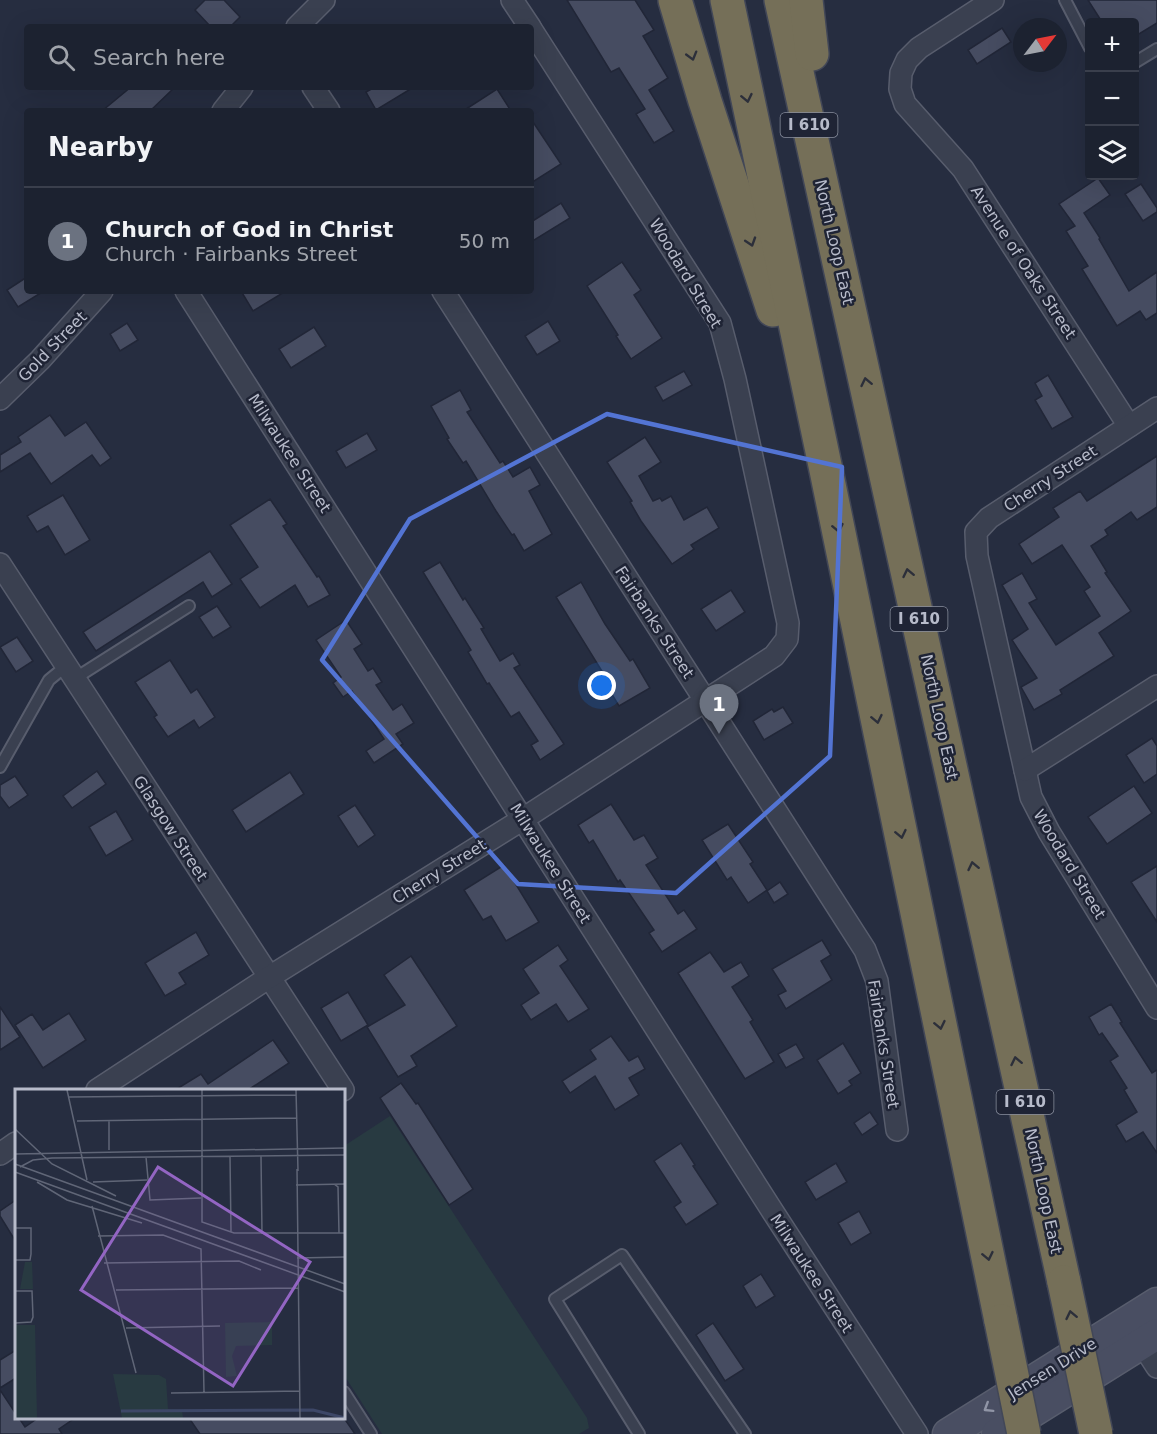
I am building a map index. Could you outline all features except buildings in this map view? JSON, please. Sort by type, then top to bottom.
[{"type":"highway","points":[[675,0],[708,112],[826,470]]},
{"type":"highway","name":"I 610","points":[[727,0],[1024,1434]]},
{"type":"highway","name":"North Loop East","points":[[781,0],[1064,1282],[1095,1434]]},
{"type":"highway","points":[[806,0],[837,250]]},
{"type":"main road","name":"Jensen Drive","points":[[997,1434],[1146,1342],[1157,1303]]},
{"type":"main road","name":"Jensen Drive","points":[[948,1434],[1146,1342]]},
{"type":"street","points":[[300,24],[324,0]]},
{"type":"street","name":"Woodard Street","points":[[512,0],[527,24]]},
{"type":"street","name":"Avenue of Oaks Street","points":[[993,0],[919,48],[907,60],[901,73],[900,89],[907,107],[963,169],[1129,426]]},
{"type":"street","name":"Woodard Street","points":[[534,34],[720,323],[735,379],[788,623],[787,639],[779,649]]},
{"type":"street","points":[[225,108],[240,90]]},
{"type":"street","points":[[316,90],[327,108]]},
{"type":"street","name":"Gold Street","points":[[0,399],[40,360],[99,294]]},
{"type":"street","name":"Milwaukee Street","points":[[188,294],[917,1434]]},
{"type":"street","name":"Fairbanks Street","points":[[445,294],[865,950],[877,981],[897,1130]]},
{"type":"street","name":"Cherry Street","points":[[980,568],[976,532],[990,518],[1157,408]]},
{"type":"street","name":"Glasgow Street","points":[[0,564],[268,978],[343,1089]]},
{"type":"street","name":"Woodard Street","points":[[980,568],[1031,797],[1049,832],[1151,984],[1157,1008]]},
{"type":"street","name":"Cherry Street","points":[[99,1089],[268,978],[523,819],[774,656],[779,649]]},
{"type":"street","points":[[1025,770],[1157,686]]},
{"type":"street","points":[[0,1154],[15,1144]]},
{"type":"lane","points":[[1065,0],[1085,40]]},
{"type":"lane","points":[[1139,60],[1157,49]]},
{"type":"lane","points":[[0,767],[49,680],[70,672],[189,606]]},
{"type":"lane","points":[[639,1434],[555,1299],[622,1254],[745,1434]]},
{"type":"lane","points":[[345,1394],[370,1434]]},
{"type":"highlighted area","points":[[607,414],[842,467],[830,756],[676,893],[518,884],[322,660],[410,519]]},
{"type":"shaded area","points":[[390,1116],[587,1418],[589,1428],[579,1434],[382,1434],[345,1377],[345,1145]]},
{"type":"place","name":"Church of God in Christ","points":[[719,734]]}]
